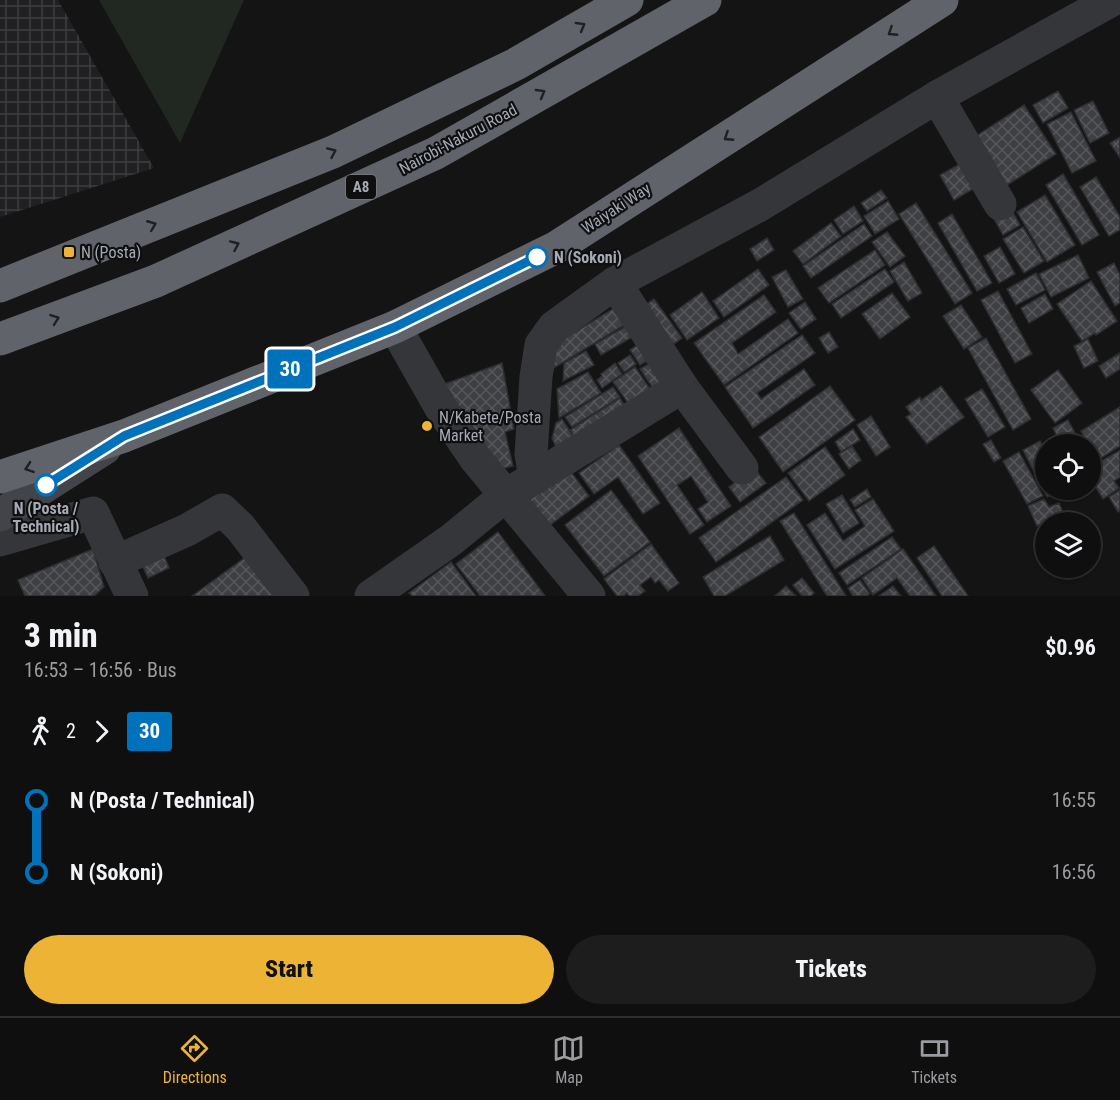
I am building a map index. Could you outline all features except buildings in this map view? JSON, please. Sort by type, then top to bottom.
[{"type":"highway","points":[[0,286],[333,152],[516,64],[627,0]]},
{"type":"highway","name":"Nairobi-Nakuru Road","points":[[0,339],[156,281],[436,153],[705,0]]},
{"type":"highway","name":"Waiyaki Way","points":[[0,477],[124,436],[395,327],[557,247],[942,0]]},
{"type":"street","points":[[535,478],[531,454],[536,377],[541,345],[554,327],[615,283],[760,204],[937,97],[1112,0]]},
{"type":"street","points":[[937,97],[1000,204]]},
{"type":"street","points":[[615,283],[682,387],[742,468]]},
{"type":"street","points":[[395,327],[441,408],[475,458],[589,596]]},
{"type":"street","points":[[371,596],[451,540],[505,496],[682,387]]},
{"type":"street","points":[[0,514],[124,436]]},
{"type":"street","points":[[115,562],[188,530],[222,510],[240,527],[293,596]]},
{"type":"street","points":[[0,540],[93,513],[132,596]]},
{"type":"shaded area","points":[[0,0],[58,0],[154,168],[0,217]]},
{"type":"shaded area","points":[[99,0],[244,0],[180,143]]},
{"type":"bus line","name":"30","points":[[46,485],[124,436],[395,327],[537,257]]},
{"type":"place","name":"N (Posta)","points":[[69,252]]},
{"type":"place","name":"N (Sokoni)","points":[[537,257]]},
{"type":"place","name":"N/Kabete/Posta Market","points":[[427,426]]},
{"type":"place","name":"N (Posta / Technical)","points":[[46,485]]}]
